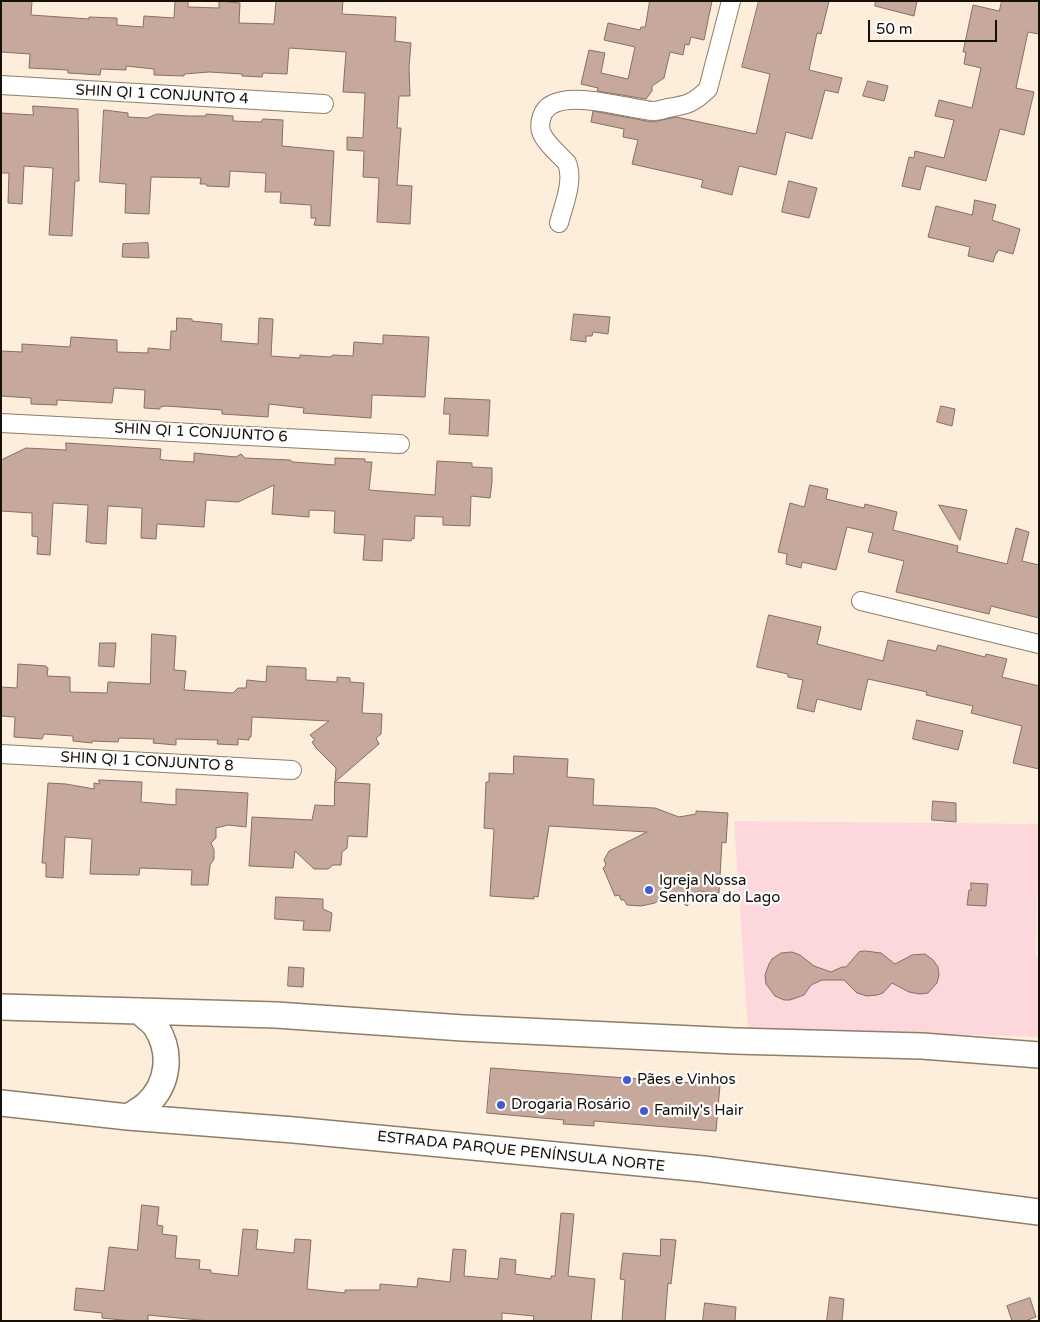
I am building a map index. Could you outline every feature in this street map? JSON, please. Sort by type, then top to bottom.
[{"type":"main road","points":[[1,1007],[276,1015],[463,1028],[726,1040],[922,1046],[1039,1055]]},
{"type":"main road","points":[[128,1116],[147,1105],[160,1088],[167,1067],[165,1046],[155,1026],[139,1012]]},
{"type":"main road","name":"ESTRADA PARQUE PENÍNSULA NORTE","points":[[1,1103],[703,1169],[1039,1212]]},
{"type":"street","points":[[559,223],[570,177],[569,169],[567,163],[542,134],[540,126],[543,113],[551,105],[567,100],[596,100],[654,111],[687,105],[698,99],[708,89],[732,1]]},
{"type":"street","name":"SHIN QI 1 CONJUNTO 4","points":[[1,85],[324,104]]},
{"type":"street","name":"SHIN QI 1 CONJUNTO 6","points":[[1,423],[400,444]]},
{"type":"street","points":[[862,602],[1039,644]]},
{"type":"street","name":"SHIN QI 1 CONJUNTO 8","points":[[1,754],[292,770]]},
{"type":"shaded area","points":[[734,821],[1039,824],[1036,957],[1039,958],[1039,1037],[748,1028]]},
{"type":"building","points":[[1,1],[32,1],[31,15],[89,19],[89,17],[117,18],[117,25],[143,27],[144,16],[174,18],[175,1],[188,1],[188,7],[219,8],[219,1],[240,3],[239,23],[274,24],[276,1],[343,1],[342,14],[396,17],[395,41],[411,43],[409,68],[410,96],[399,96],[397,128],[401,128],[397,185],[412,186],[410,224],[377,222],[379,178],[363,177],[364,151],[347,150],[347,137],[363,138],[365,93],[343,92],[346,52],[289,48],[287,74],[263,73],[262,77],[209,72],[184,74],[184,76],[154,75],[154,69],[126,66],[126,70],[101,69],[100,75],[68,73],[68,70],[29,68],[30,54],[1,52]]},
{"type":"building","points":[[650,1],[712,1],[704,40],[691,37],[689,45],[685,44],[683,55],[670,52],[664,78],[652,86],[652,91],[646,99],[597,91],[598,88],[581,84],[589,50],[605,53],[601,73],[628,79],[635,47],[604,40],[608,23],[640,30],[641,27],[645,27]]},
{"type":"building","points":[[759,1],[829,1],[821,34],[817,33],[809,70],[842,78],[838,93],[825,90],[812,139],[786,132],[776,175],[739,166],[732,195],[701,187],[703,180],[632,164],[638,140],[623,137],[624,129],[591,122],[593,111],[652,122],[676,117],[756,134],[770,74],[742,67]]},
{"type":"building","points":[[876,1],[917,1],[914,16],[875,6]]},
{"type":"building","points":[[1002,1],[1039,1],[1039,34],[1028,32],[1016,88],[1034,92],[1024,135],[1000,129],[986,181],[926,166],[920,190],[902,186],[909,157],[914,158],[915,151],[944,158],[954,120],[935,116],[939,100],[972,108],[981,68],[964,64],[966,52],[963,52],[973,5],[999,11]]},
{"type":"building","points":[[868,81],[888,86],[884,101],[863,96]]},
{"type":"building","points":[[33,106],[78,109],[79,181],[75,181],[72,236],[49,235],[53,168],[24,166],[22,204],[8,203],[9,173],[1,173],[1,113],[33,115]]},
{"type":"building","points":[[104,110],[128,113],[128,117],[147,118],[157,114],[206,116],[206,114],[233,116],[233,121],[261,122],[263,119],[283,120],[282,146],[334,151],[330,226],[314,225],[316,218],[311,218],[311,205],[280,203],[281,192],[265,192],[265,173],[230,171],[229,187],[200,184],[201,178],[151,177],[149,214],[125,213],[126,184],[100,182]]},
{"type":"building","points":[[789,181],[817,188],[809,218],[782,212]]},
{"type":"building","points":[[975,200],[996,205],[992,220],[1020,229],[1013,254],[998,250],[993,262],[968,256],[970,247],[928,237],[936,206],[972,215]]},
{"type":"building","points":[[148,243],[149,258],[122,257],[123,244]]},
{"type":"building","points":[[574,314],[610,317],[608,334],[593,332],[592,336],[586,336],[586,342],[571,340]]},
{"type":"building","points":[[177,318],[222,324],[221,341],[258,344],[259,318],[273,319],[271,356],[300,358],[300,355],[353,356],[354,342],[383,344],[383,335],[429,337],[425,397],[372,395],[371,418],[303,413],[304,408],[269,404],[268,417],[222,414],[222,410],[166,406],[160,407],[160,409],[144,408],[145,390],[114,388],[112,403],[57,400],[57,405],[31,404],[31,398],[1,396],[1,351],[22,352],[22,344],[70,347],[71,337],[117,340],[117,352],[148,353],[148,348],[170,350],[171,331],[176,331]]},
{"type":"building","points":[[445,398],[490,400],[488,436],[449,434],[450,414],[444,414]]},
{"type":"building","points":[[941,406],[955,409],[952,426],[937,422]]},
{"type":"building","points":[[66,443],[161,449],[160,459],[194,462],[194,453],[236,457],[241,454],[245,458],[335,465],[335,458],[365,459],[365,462],[372,462],[369,490],[435,495],[437,461],[472,463],[472,467],[492,468],[492,482],[490,498],[471,496],[470,526],[443,525],[443,517],[415,516],[414,539],[412,538],[411,541],[383,539],[382,561],[363,560],[365,535],[334,533],[335,511],[309,510],[309,517],[272,514],[274,485],[238,502],[206,500],[204,527],[157,524],[156,539],[141,538],[142,508],[108,506],[106,544],[86,542],[88,505],[53,503],[50,555],[37,554],[38,537],[32,536],[32,513],[1,511],[1,460],[26,448],[66,450]]},
{"type":"building","points":[[810,485],[828,489],[826,499],[864,508],[865,504],[897,512],[893,530],[958,546],[957,552],[1007,564],[1016,528],[1029,532],[1022,561],[1039,565],[1039,618],[991,606],[989,614],[896,592],[904,561],[868,552],[873,533],[847,527],[836,570],[802,562],[801,568],[786,564],[787,554],[778,552],[790,503],[804,507]]},
{"type":"building","points":[[939,505],[967,510],[960,540]]},
{"type":"building","points":[[769,615],[821,627],[817,644],[883,661],[888,640],[936,651],[938,645],[985,657],[986,654],[1007,659],[1002,677],[1039,686],[1039,769],[1013,763],[1022,726],[971,713],[973,706],[926,695],[927,692],[868,679],[861,710],[817,699],[814,712],[797,708],[803,680],[788,677],[788,674],[757,667]]},
{"type":"building","points":[[152,634],[176,636],[174,670],[186,671],[184,690],[233,693],[238,688],[246,688],[247,680],[266,682],[267,666],[306,668],[306,680],[337,682],[337,677],[350,678],[350,682],[364,683],[362,713],[382,714],[381,734],[376,738],[379,744],[335,782],[336,768],[316,748],[312,742],[315,740],[310,735],[329,721],[252,717],[251,737],[249,737],[249,740],[238,739],[238,745],[217,744],[218,740],[176,739],[176,745],[153,743],[154,739],[119,738],[118,742],[92,741],[92,743],[73,741],[73,736],[44,734],[42,739],[14,737],[15,717],[1,716],[1,687],[17,688],[18,664],[46,666],[48,668],[47,676],[70,677],[70,692],[107,693],[108,682],[150,684]]},
{"type":"building","points":[[100,643],[116,643],[114,667],[99,666]]},
{"type":"building","points":[[917,720],[963,731],[958,750],[913,739]]},
{"type":"building","points":[[514,756],[568,759],[567,777],[594,779],[593,805],[655,808],[679,817],[696,814],[696,811],[728,813],[726,843],[722,842],[719,893],[698,891],[687,906],[668,893],[655,903],[641,906],[627,905],[624,900],[621,900],[619,895],[615,896],[603,868],[606,865],[604,860],[609,851],[647,832],[549,826],[538,897],[534,896],[534,899],[490,896],[494,829],[484,828],[486,782],[489,782],[489,773],[513,774]]},
{"type":"building","points":[[99,780],[142,782],[141,802],[176,805],[176,789],[248,793],[246,827],[228,825],[216,828],[216,838],[211,843],[214,850],[214,859],[210,865],[208,885],[191,885],[192,870],[140,868],[139,875],[90,874],[92,839],[65,837],[63,878],[46,877],[46,863],[42,863],[48,783],[94,789],[94,783],[99,784]]},
{"type":"building","points":[[335,782],[370,784],[367,837],[348,836],[347,848],[342,852],[341,865],[333,865],[328,869],[314,869],[295,851],[293,868],[249,866],[252,817],[312,820],[315,805],[334,806]]},
{"type":"building","points":[[933,801],[956,803],[956,822],[932,820]]},
{"type":"building","points":[[971,883],[988,884],[986,906],[967,905]]},
{"type":"building","points":[[276,897],[323,899],[323,909],[332,913],[330,931],[303,930],[304,921],[275,919]]},
{"type":"building","points":[[792,952],[800,955],[814,966],[831,972],[846,967],[859,952],[881,953],[895,964],[912,955],[925,954],[938,967],[937,983],[928,993],[920,994],[909,992],[892,983],[883,993],[867,996],[857,993],[844,980],[822,980],[811,985],[804,995],[790,1000],[784,1000],[775,996],[766,984],[765,975],[769,964],[772,959],[781,953]]},
{"type":"building","points":[[289,967],[304,968],[303,987],[288,986]]},
{"type":"building","points":[[491,1068],[720,1085],[716,1131],[594,1121],[594,1126],[563,1124],[564,1120],[487,1113]]},
{"type":"building","points":[[142,1205],[159,1207],[157,1225],[163,1226],[162,1234],[177,1236],[175,1258],[200,1260],[199,1269],[211,1270],[211,1273],[238,1276],[243,1229],[258,1230],[256,1249],[294,1253],[295,1239],[311,1240],[307,1289],[345,1293],[345,1290],[380,1290],[380,1284],[417,1287],[418,1278],[450,1282],[453,1249],[466,1250],[464,1276],[498,1279],[500,1258],[516,1260],[515,1274],[551,1279],[551,1276],[555,1276],[561,1213],[574,1214],[568,1276],[595,1279],[591,1321],[533,1321],[534,1316],[502,1313],[502,1321],[209,1321],[148,1315],[148,1321],[132,1321],[102,1318],[102,1313],[74,1310],[76,1288],[104,1291],[109,1247],[137,1250]]},
{"type":"building","points":[[661,1239],[676,1240],[671,1284],[668,1283],[665,1321],[622,1321],[625,1280],[620,1279],[623,1253],[660,1256]]},
{"type":"building","points":[[830,1297],[844,1299],[842,1321],[827,1321]]},
{"type":"building","points":[[1030,1298],[1036,1317],[1025,1321],[1012,1321],[1007,1306]]},
{"type":"building","points":[[705,1303],[736,1307],[735,1321],[703,1321]]},
{"type":"place","name":"Igreja Nossa Senhora do Lago","points":[[649,890]]},
{"type":"place","name":"Pães e Vinhos","points":[[627,1080]]},
{"type":"place","name":"Drogaria Rosário","points":[[501,1105]]},
{"type":"place","name":"Family's Hair","points":[[644,1111]]}]
